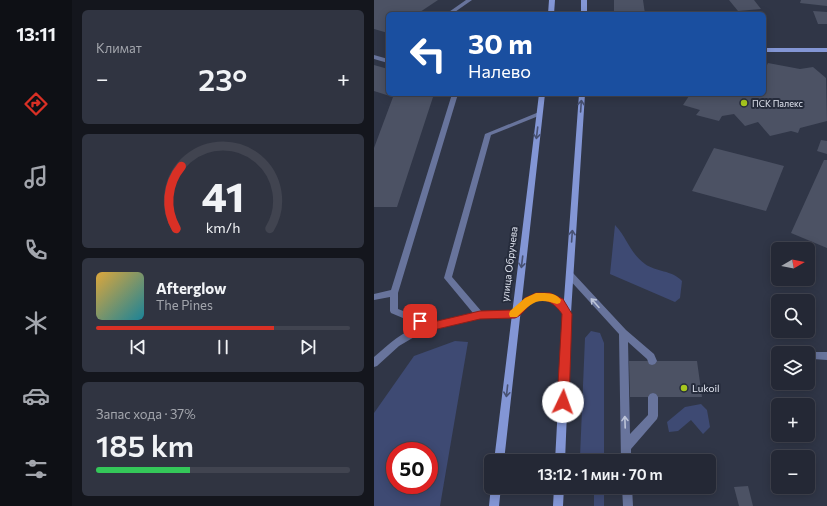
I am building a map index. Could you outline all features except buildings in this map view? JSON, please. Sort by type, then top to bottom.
[{"type":"main road","points":[[551,12],[552,0]]},
{"type":"main road","points":[[584,0],[584,12]]},
{"type":"main road","points":[[766,50],[827,50]]},
{"type":"main road","name":"улица Обручева","points":[[500,454],[542,96]]},
{"type":"main road","points":[[560,454],[567,314],[582,96]]},
{"type":"main road","points":[[494,506],[495,494]]},
{"type":"main road","points":[[558,506],[559,494]]},
{"type":"street","points":[[452,12],[469,0]]},
{"type":"street","points":[[374,57],[386,60]]},
{"type":"street","points":[[433,326],[394,312],[394,293],[454,96]]},
{"type":"street","points":[[480,315],[448,278],[488,134],[540,114]]},
{"type":"street","points":[[570,274],[623,333],[651,357],[652,361]]},
{"type":"street","points":[[374,297],[394,293]]},
{"type":"street","points":[[374,363],[396,343],[419,330],[480,315],[515,314],[529,300],[544,296],[550,297],[559,302],[567,314]]},
{"type":"street","points":[[623,333],[626,454]]},
{"type":"street","points":[[816,356],[827,356]]},
{"type":"street","points":[[626,447],[653,416],[652,397]]},
{"type":"street","points":[[627,494],[628,506]]},
{"type":"shaded area","points":[[615,225],[635,255],[645,264],[649,267],[674,275],[682,281],[680,298],[675,302],[610,274]]},
{"type":"shaded area","points":[[591,331],[600,333],[604,343],[604,454],[580,454],[585,338]]},
{"type":"shaded area","points":[[455,341],[468,342],[440,506],[374,506],[374,413],[414,356]]},
{"type":"shaded area","points":[[701,404],[707,410],[710,427],[703,434],[691,420],[678,431],[669,432],[667,422],[685,407]]},
{"type":"shaded area","points":[[604,494],[604,506],[594,506],[594,495]]},
{"type":"slow traffic","points":[[514,314],[529,300],[536,297],[544,296],[557,300]]},
{"type":"place","name":"ПСК Палекс","points":[[744,103]]},
{"type":"place","name":"Lukoil","points":[[684,388]]},
{"type":"route","points":[[420,321],[433,326],[480,315],[515,314],[529,300],[536,297],[550,297],[559,302],[567,314],[563,402]]}]
